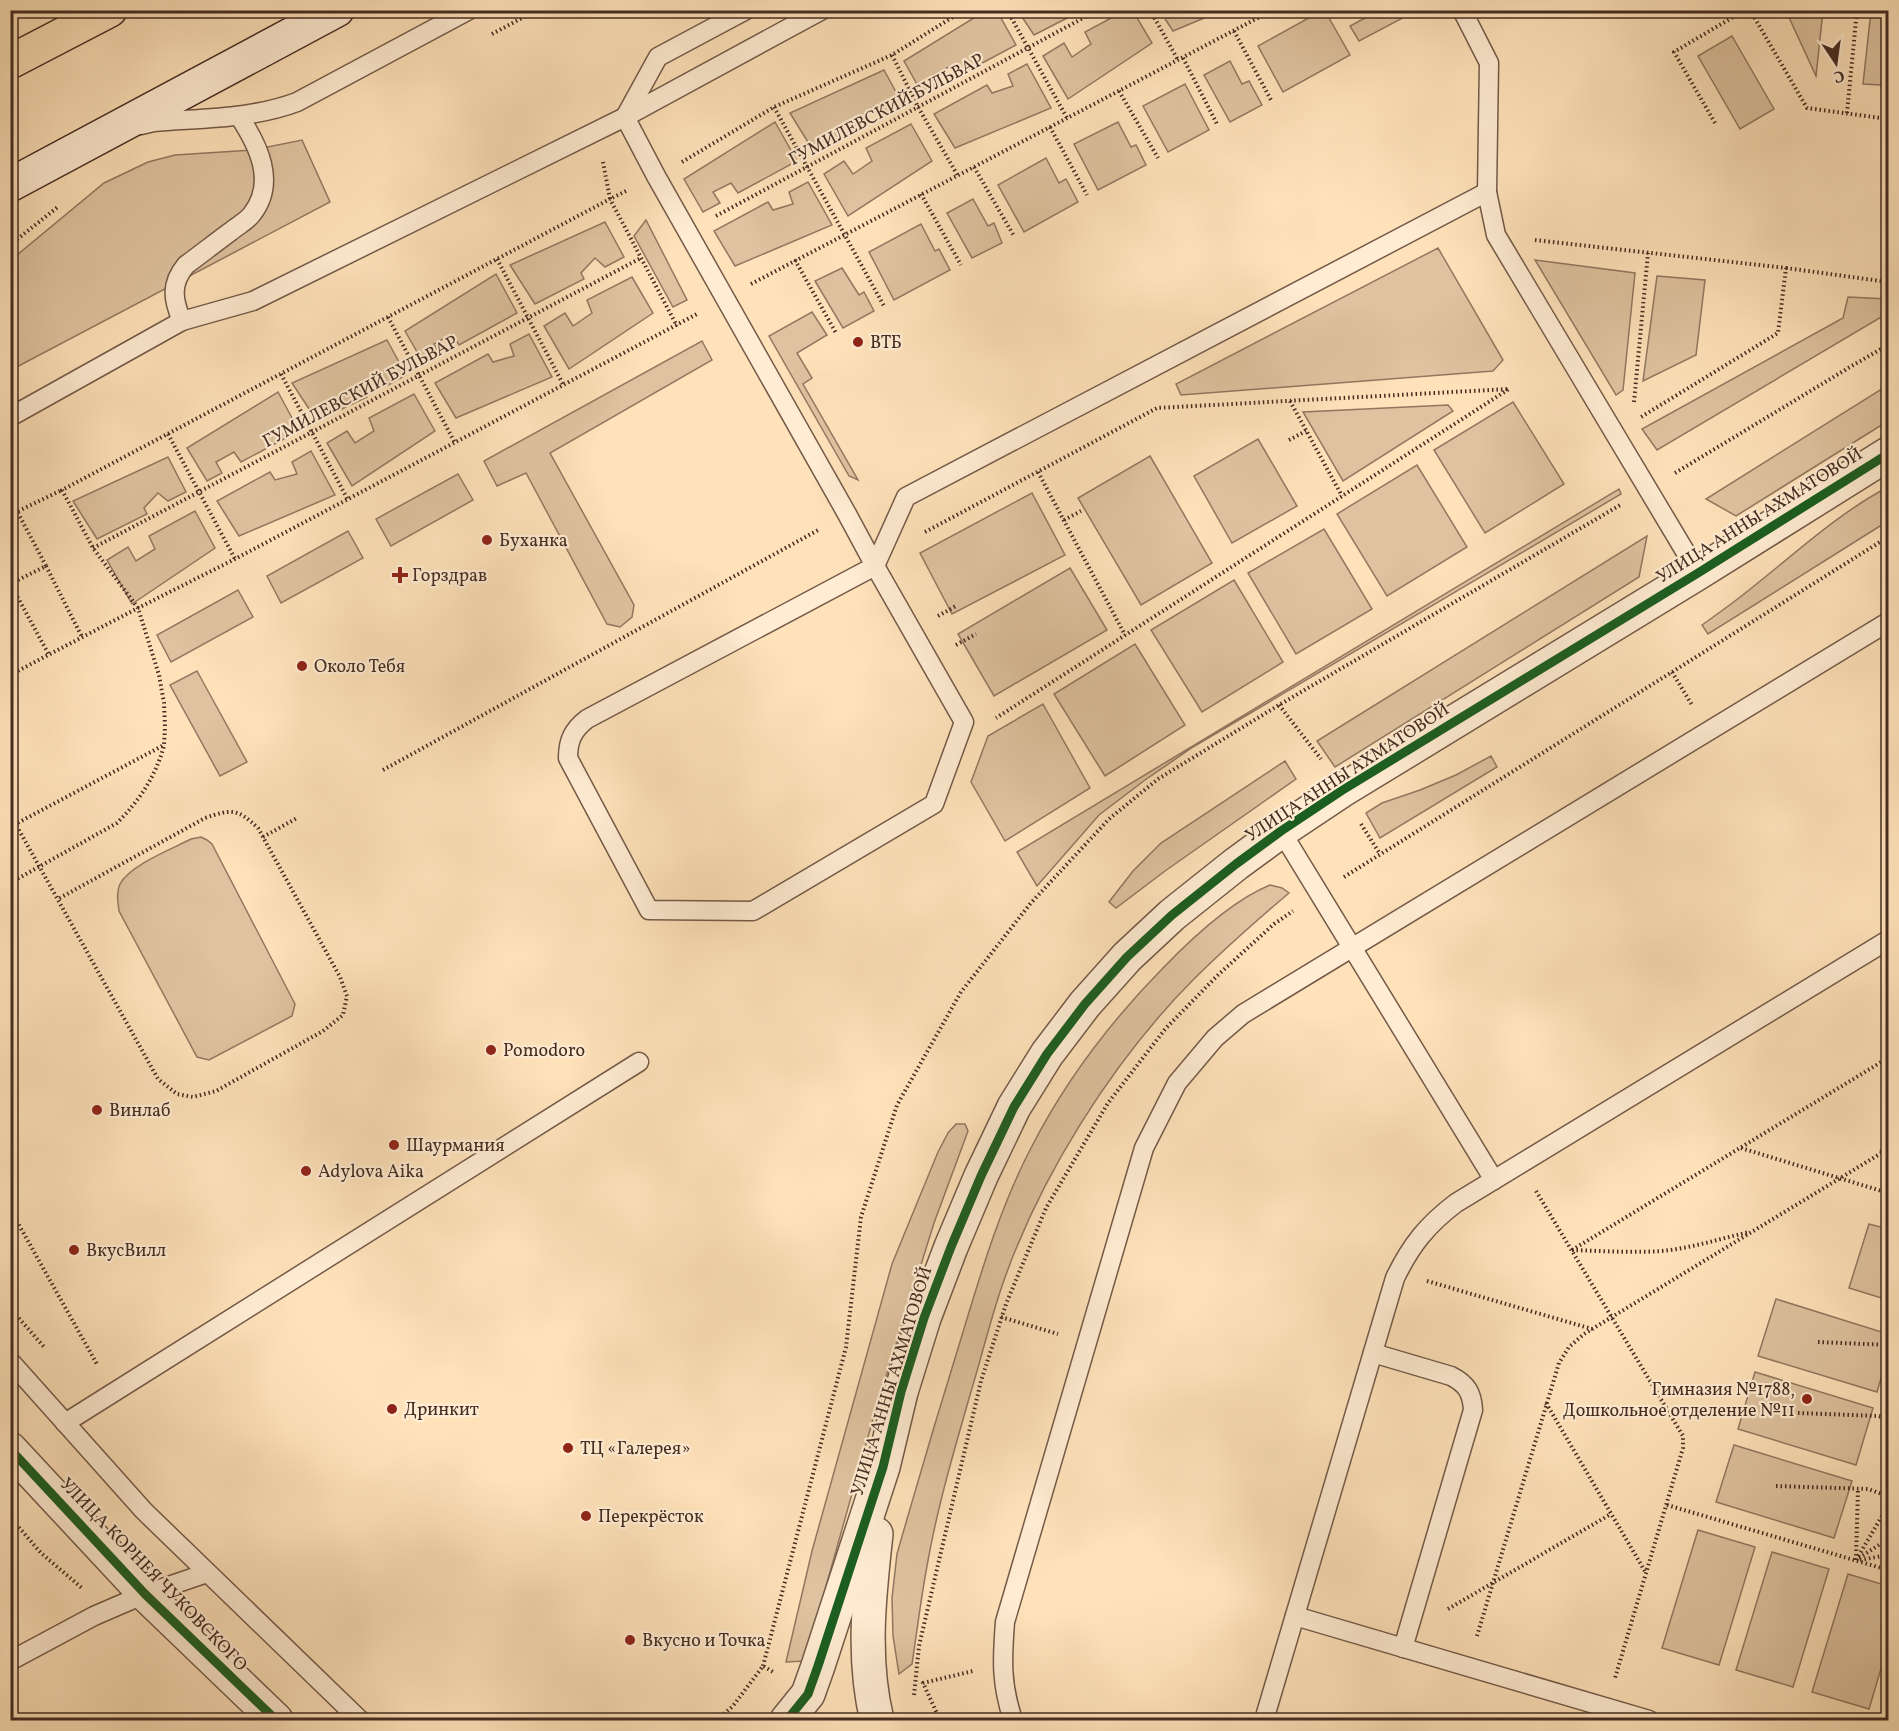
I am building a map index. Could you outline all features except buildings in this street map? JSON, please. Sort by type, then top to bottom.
[{"type":"main road","points":[[10,62],[110,10]]},
{"type":"street","points":[[10,185],[337,10]]},
{"type":"street","name":"УЛИЦА АННЫ АХМАТОВОЙ","points":[[787,1720],[808,1694],[883,1467],[924,1318],[951,1247],[1014,1107],[1047,1054],[1085,1004],[1127,957],[1172,915],[1281,831],[1351,785],[1888,454]]},
{"type":"street","name":"УЛИЦА КОРНЕЯ ЧУКОВСКОГО","points":[[10,1449],[145,1594],[276,1720]]},
{"type":"street","name":"УЛИЦА АННЫ АХМАТОВОЙ","points":[[877,1720],[873,1704],[867,1633],[883,1467]]},
{"type":"lane","points":[[99,136],[154,122],[239,116],[276,110],[297,102],[469,10]]},
{"type":"lane","points":[[625,117],[658,57],[746,10]]},
{"type":"lane","points":[[10,417],[182,321],[253,301],[625,117],[822,10]]},
{"type":"lane","points":[[1462,10],[1489,63],[1487,192],[1496,235],[1698,573]]},
{"type":"lane","points":[[182,321],[175,305],[175,281],[178,274],[186,265],[251,216],[262,194],[264,183],[262,158],[239,116]]},
{"type":"lane","points":[[625,117],[656,176],[875,566],[964,722],[934,804],[753,911],[649,910],[568,758],[568,745],[576,727],[598,713],[875,566],[906,497],[1487,192]]},
{"type":"lane","points":[[1013,1720],[1008,1704],[1002,1664],[1005,1622],[1144,1148],[1177,1083],[1215,1038],[1243,1014],[1888,622]]},
{"type":"lane","points":[[1281,831],[1494,1180]]},
{"type":"lane","points":[[1264,1720],[1398,1272],[1422,1233],[1456,1203],[1888,940]]},
{"type":"lane","points":[[65,1423],[639,1062]]},
{"type":"lane","points":[[1373,1353],[1451,1376],[1461,1381],[1473,1397],[1473,1410],[1405,1640]]},
{"type":"lane","points":[[10,1361],[144,1512],[360,1720]]},
{"type":"lane","points":[[10,1661],[94,1616],[145,1594],[207,1573]]},
{"type":"lane","points":[[1295,1616],[1405,1640],[1467,1667],[1648,1720]]},
{"type":"path","points":[[10,514],[62,490],[656,176],[774,107],[892,56],[964,10]]},
{"type":"path","points":[[1006,10],[1067,118]]},
{"type":"path","points":[[1150,10],[1218,126]]},
{"type":"path","points":[[10,675],[348,500],[677,326],[725,297],[1274,10]]},
{"type":"path","points":[[1715,123],[1674,52],[1747,10],[1807,108],[1888,119]]},
{"type":"path","points":[[1847,113],[1857,10]]},
{"type":"path","points":[[1234,31],[1271,100]]},
{"type":"path","points":[[892,56],[957,176]]},
{"type":"path","points":[[1119,91],[1158,158]]},
{"type":"path","points":[[774,107],[884,306]]},
{"type":"path","points":[[1050,127],[1087,195]]},
{"type":"path","points":[[597,130],[610,199],[677,326]]},
{"type":"path","points":[[974,167],[1014,236]]},
{"type":"path","points":[[921,194],[961,265]]},
{"type":"path","points":[[1496,235],[1888,282]]},
{"type":"path","points":[[1632,422],[1648,253]]},
{"type":"path","points":[[497,259],[564,386]]},
{"type":"path","points":[[795,260],[836,333]]},
{"type":"path","points":[[1614,432],[1778,333],[1786,268]]},
{"type":"path","points":[[388,317],[455,442]]},
{"type":"path","points":[[281,374],[348,500]]},
{"type":"path","points":[[885,544],[895,548],[1157,408],[1509,389],[987,723],[964,722]]},
{"type":"path","points":[[1290,400],[1342,496]]},
{"type":"path","points":[[1289,440],[1306,431]]},
{"type":"path","points":[[168,434],[235,559]]},
{"type":"path","points":[[1038,472],[1125,635]]},
{"type":"path","points":[[10,883],[117,823],[144,792],[158,765],[164,745],[164,703],[159,675],[138,608],[93,548],[62,490]]},
{"type":"path","points":[[17,511],[82,637]]},
{"type":"path","points":[[1064,520],[1081,511]]},
{"type":"path","points":[[383,770],[847,514]]},
{"type":"path","points":[[914,1695],[919,1647],[981,1382],[1001,1317],[1046,1208],[1108,1103],[1166,1028],[1219,974],[1274,924],[1319,892],[1888,537]]},
{"type":"path","points":[[46,566],[11,584],[49,656]]},
{"type":"path","points":[[932,619],[956,606]]},
{"type":"path","points":[[948,650],[976,634]]},
{"type":"path","points":[[1672,672],[1708,731]]},
{"type":"path","points":[[1279,705],[1327,767]]},
{"type":"path","points":[[10,827],[164,745]]},
{"type":"path","points":[[10,814],[158,1079],[177,1094],[194,1097],[216,1091],[323,1031],[343,1016],[347,996],[340,977],[258,828],[244,815],[226,811],[205,818],[58,899]]},
{"type":"path","points":[[263,837],[297,818]]},
{"type":"path","points":[[1359,820],[1380,854]]},
{"type":"path","points":[[1572,1250],[1888,1058]]},
{"type":"path","points":[[1879,1155],[1888,1143]]},
{"type":"path","points":[[1741,1148],[1888,1193]]},
{"type":"path","points":[[1467,1667],[1558,1363],[1569,1347],[1592,1329],[1888,1149]]},
{"type":"path","points":[[1519,1165],[1683,1436],[1683,1448],[1667,1505],[1606,1708]]},
{"type":"path","points":[[10,1209],[113,1393]]},
{"type":"path","points":[[1572,1250],[1615,1252],[1663,1250],[1697,1245],[1752,1231]]},
{"type":"path","points":[[1398,1272],[1592,1329]]},
{"type":"path","points":[[1001,1317],[1087,1342]]},
{"type":"path","points":[[1818,1342],[1888,1345]]},
{"type":"path","points":[[1546,1403],[1646,1574]]},
{"type":"path","points":[[1798,1413],[1888,1418]]},
{"type":"path","points":[[1776,1486],[1858,1488],[1876,1490],[1888,1496]]},
{"type":"path","points":[[1856,1560],[1858,1488]]},
{"type":"path","points":[[1667,1505],[1888,1570]]},
{"type":"path","points":[[1856,1560],[1888,1506]]},
{"type":"path","points":[[1405,1640],[1492,1583],[1611,1514]]},
{"type":"path","points":[[1856,1560],[1888,1539]]},
{"type":"path","points":[[1856,1560],[1888,1555]]},
{"type":"path","points":[[915,1685],[1002,1664]]},
{"type":"path","points":[[717,1720],[732,1706],[763,1666],[781,1677]]},
{"type":"path","points":[[923,1683],[940,1720]]},
{"type":"shaded area","points":[[1323,10],[1350,55],[1283,92],[1258,46]]},
{"type":"shaded area","points":[[985,11],[997,11],[1016,45],[958,76],[951,66],[933,75],[939,85],[923,95],[904,61]]},
{"type":"shaded area","points":[[1018,11],[1081,11],[1034,35]]},
{"type":"shaded area","points":[[1124,11],[1133,11],[1152,43],[1068,99],[1043,56],[1064,43],[1072,57],[1091,44],[1085,32]]},
{"type":"shaded area","points":[[1160,11],[1221,11],[1173,31]]},
{"type":"shaded area","points":[[1378,11],[1416,11],[1359,41],[1350,26]]},
{"type":"shaded area","points":[[1786,11],[1823,11],[1816,76]]},
{"type":"shaded area","points":[[1871,11],[1888,11],[1881,85],[1863,84]]},
{"type":"shaded area","points":[[1732,36],[1774,109],[1740,129],[1698,56]]},
{"type":"shaded area","points":[[1230,61],[1242,84],[1249,81],[1262,105],[1230,122],[1204,75]]},
{"type":"shaded area","points":[[1027,64],[1051,108],[955,148],[934,114],[987,85],[992,93],[1013,86],[1008,74]]},
{"type":"shaded area","points":[[884,70],[903,105],[884,115],[874,106],[860,121],[863,127],[814,152],[790,113]]},
{"type":"shaded area","points":[[1185,84],[1209,130],[1168,152],[1143,106]]},
{"type":"shaded area","points":[[775,122],[797,161],[738,193],[731,183],[713,192],[720,203],[703,212],[684,179]]},
{"type":"shaded area","points":[[1118,122],[1131,147],[1136,145],[1146,165],[1098,190],[1074,144]]},
{"type":"shaded area","points":[[911,124],[932,161],[848,216],[824,174],[844,161],[853,174],[872,161],[866,148]]},
{"type":"shaded area","points":[[302,140],[330,202],[11,370],[11,260],[104,183],[148,162],[175,155],[253,150]]},
{"type":"shaded area","points":[[1046,158],[1059,183],[1066,179],[1078,202],[1024,232],[998,185]]},
{"type":"shaded area","points":[[808,182],[832,225],[735,266],[714,231],[768,202],[773,210],[793,204],[789,192]]},
{"type":"shaded area","points":[[973,199],[988,226],[994,223],[1002,243],[972,258],[947,213]]},
{"type":"shaded area","points":[[646,220],[687,300],[673,307],[634,236]]},
{"type":"shaded area","points":[[605,222],[624,257],[605,267],[595,258],[581,273],[584,279],[535,304],[510,265]]},
{"type":"shaded area","points":[[921,224],[935,251],[939,249],[950,270],[894,300],[869,252]]},
{"type":"shaded area","points":[[1438,248],[1503,360],[1493,371],[1181,395],[1176,384]]},
{"type":"shaded area","points":[[1535,260],[1635,273],[1623,390],[1616,395]]},
{"type":"shaded area","points":[[842,268],[859,295],[864,292],[874,311],[843,328],[815,281]]},
{"type":"shaded area","points":[[496,274],[517,313],[459,345],[452,334],[434,344],[440,355],[424,364],[405,331]]},
{"type":"shaded area","points":[[1657,276],[1705,280],[1696,355],[1643,381]]},
{"type":"shaded area","points":[[632,277],[653,313],[569,369],[544,326],[565,313],[573,326],[592,313],[587,300]]},
{"type":"shaded area","points":[[1848,297],[1888,299],[1888,313],[1657,450],[1642,429],[1843,318]]},
{"type":"shaded area","points":[[812,312],[827,335],[797,353],[812,378],[803,384],[858,480],[849,476],[769,336]]},
{"type":"shaded area","points":[[529,334],[552,377],[456,418],[435,383],[488,354],[493,362],[514,356],[510,344]]},
{"type":"shaded area","points":[[387,340],[406,375],[388,385],[377,376],[363,390],[367,397],[317,421],[292,383]]},
{"type":"shaded area","points":[[702,341],[712,360],[550,453],[634,605],[632,617],[620,627],[607,624],[526,473],[497,486],[484,461]]},
{"type":"shaded area","points":[[1888,385],[1888,421],[1736,516],[1706,499]]},
{"type":"shaded area","points":[[278,392],[299,431],[241,462],[234,452],[216,462],[222,473],[207,481],[187,448]]},
{"type":"shaded area","points":[[414,394],[435,431],[352,486],[327,443],[347,431],[355,443],[374,431],[369,418]]},
{"type":"shaded area","points":[[1513,402],[1564,484],[1485,533],[1434,450]]},
{"type":"shaded area","points":[[1448,405],[1453,411],[1343,481],[1303,412]]},
{"type":"shaded area","points":[[1258,439],[1297,506],[1232,543],[1194,476]]},
{"type":"shaded area","points":[[311,451],[335,495],[239,536],[217,501],[270,472],[275,480],[297,474],[292,462]]},
{"type":"shaded area","points":[[1150,456],[1212,563],[1141,605],[1078,498]]},
{"type":"shaded area","points":[[168,457],[186,492],[168,501],[158,493],[144,508],[147,514],[97,539],[73,501]]},
{"type":"shaded area","points":[[1417,465],[1467,547],[1387,596],[1337,514]]},
{"type":"shaded area","points":[[458,474],[473,500],[391,546],[376,519]]},
{"type":"shaded area","points":[[1888,487],[1888,521],[1708,634],[1702,625],[1836,521]]},
{"type":"shaded area","points":[[1619,489],[1621,494],[1193,747],[1099,815],[1037,886],[1017,852]]},
{"type":"shaded area","points":[[1032,493],[1065,555],[952,614],[920,553]]},
{"type":"shaded area","points":[[195,511],[215,548],[132,604],[107,560],[128,547],[136,561],[155,549],[149,536]]},
{"type":"shaded area","points":[[1324,529],[1372,609],[1296,654],[1248,573]]},
{"type":"shaded area","points":[[348,531],[363,558],[281,603],[267,576]]},
{"type":"shaded area","points":[[1647,536],[1639,577],[1335,767],[1317,741]]},
{"type":"shaded area","points":[[1070,568],[1107,630],[994,696],[958,634]]},
{"type":"shaded area","points":[[1234,580],[1283,662],[1202,712],[1151,630]]},
{"type":"shaded area","points":[[238,590],[253,617],[171,662],[157,635]]},
{"type":"shaded area","points":[[1135,644],[1185,725],[1105,776],[1054,694]]},
{"type":"shaded area","points":[[197,671],[247,762],[220,776],[170,685]]},
{"type":"shaded area","points":[[1043,704],[1090,788],[1005,841],[971,782],[988,736]]},
{"type":"shaded area","points":[[1491,756],[1497,767],[1380,838],[1366,813],[1382,803],[1456,775]]},
{"type":"shaded area","points":[[1285,761],[1296,779],[1116,908],[1109,902],[1133,871],[1161,843]]},
{"type":"shaded area","points":[[201,837],[212,844],[295,1004],[292,1016],[209,1060],[197,1057],[119,911],[118,898],[120,884],[133,870],[191,839]]},
{"type":"shaded area","points":[[1270,885],[1282,888],[1289,893],[1192,981],[1162,1013],[1106,1085],[1057,1163],[1036,1204],[1002,1286],[990,1326],[936,1523],[912,1664],[899,1674],[893,1636],[892,1598],[897,1554],[985,1261],[1021,1168],[1045,1122],[1075,1075],[1125,1009],[1199,933],[1227,910]]},
{"type":"shaded area","points":[[956,1124],[965,1124],[968,1131],[934,1223],[875,1412],[805,1661],[786,1662],[812,1551],[892,1264],[938,1152],[948,1133]]},
{"type":"shaded area","points":[[1869,1224],[1888,1229],[1888,1300],[1849,1288]]},
{"type":"shaded area","points":[[1776,1299],[1888,1334],[1888,1354],[1877,1392],[1758,1356]]},
{"type":"shaded area","points":[[1755,1372],[1873,1408],[1856,1465],[1738,1429]]},
{"type":"shaded area","points":[[1734,1445],[1852,1481],[1834,1538],[1716,1502]]},
{"type":"shaded area","points":[[1698,1530],[1755,1547],[1719,1665],[1662,1648]]},
{"type":"shaded area","points":[[1772,1552],[1829,1569],[1793,1687],[1736,1670]]},
{"type":"shaded area","points":[[1848,1574],[1888,1586],[1888,1645],[1869,1709],[1812,1692]]},
{"type":"cycle path","points":[[787,1720],[808,1694],[818,1666],[883,1467],[901,1392],[924,1318],[951,1247],[1014,1107],[1047,1054],[1085,1004],[1127,957],[1172,915],[1281,831],[1341,791],[1888,454]]},
{"type":"cycle path","points":[[10,1449],[145,1594],[276,1720]]},
{"type":"place","name":"ВТБ","points":[[858,342]]},
{"type":"place","name":"Буханка","points":[[487,540]]},
{"type":"place","name":"Горздрав","points":[[400,575]]},
{"type":"place","name":"Около Тебя","points":[[302,666]]},
{"type":"place","name":"Pomodoro","points":[[491,1050]]},
{"type":"place","name":"Винлаб","points":[[97,1110]]},
{"type":"place","name":"Шаурмания","points":[[394,1145]]},
{"type":"place","name":"Adylova Aika","points":[[306,1171]]},
{"type":"place","name":"ВкусВилл","points":[[74,1250]]},
{"type":"place","name":"Гимназия №1788, Дошкольное отделение №11","points":[[1807,1399]]},
{"type":"place","name":"Дринкит","points":[[392,1409]]},
{"type":"place","name":"ТЦ «Галерея»","points":[[568,1448]]},
{"type":"place","name":"Перекрёсток","points":[[586,1516]]},
{"type":"place","name":"Вкусно и Точка","points":[[630,1640]]}]
